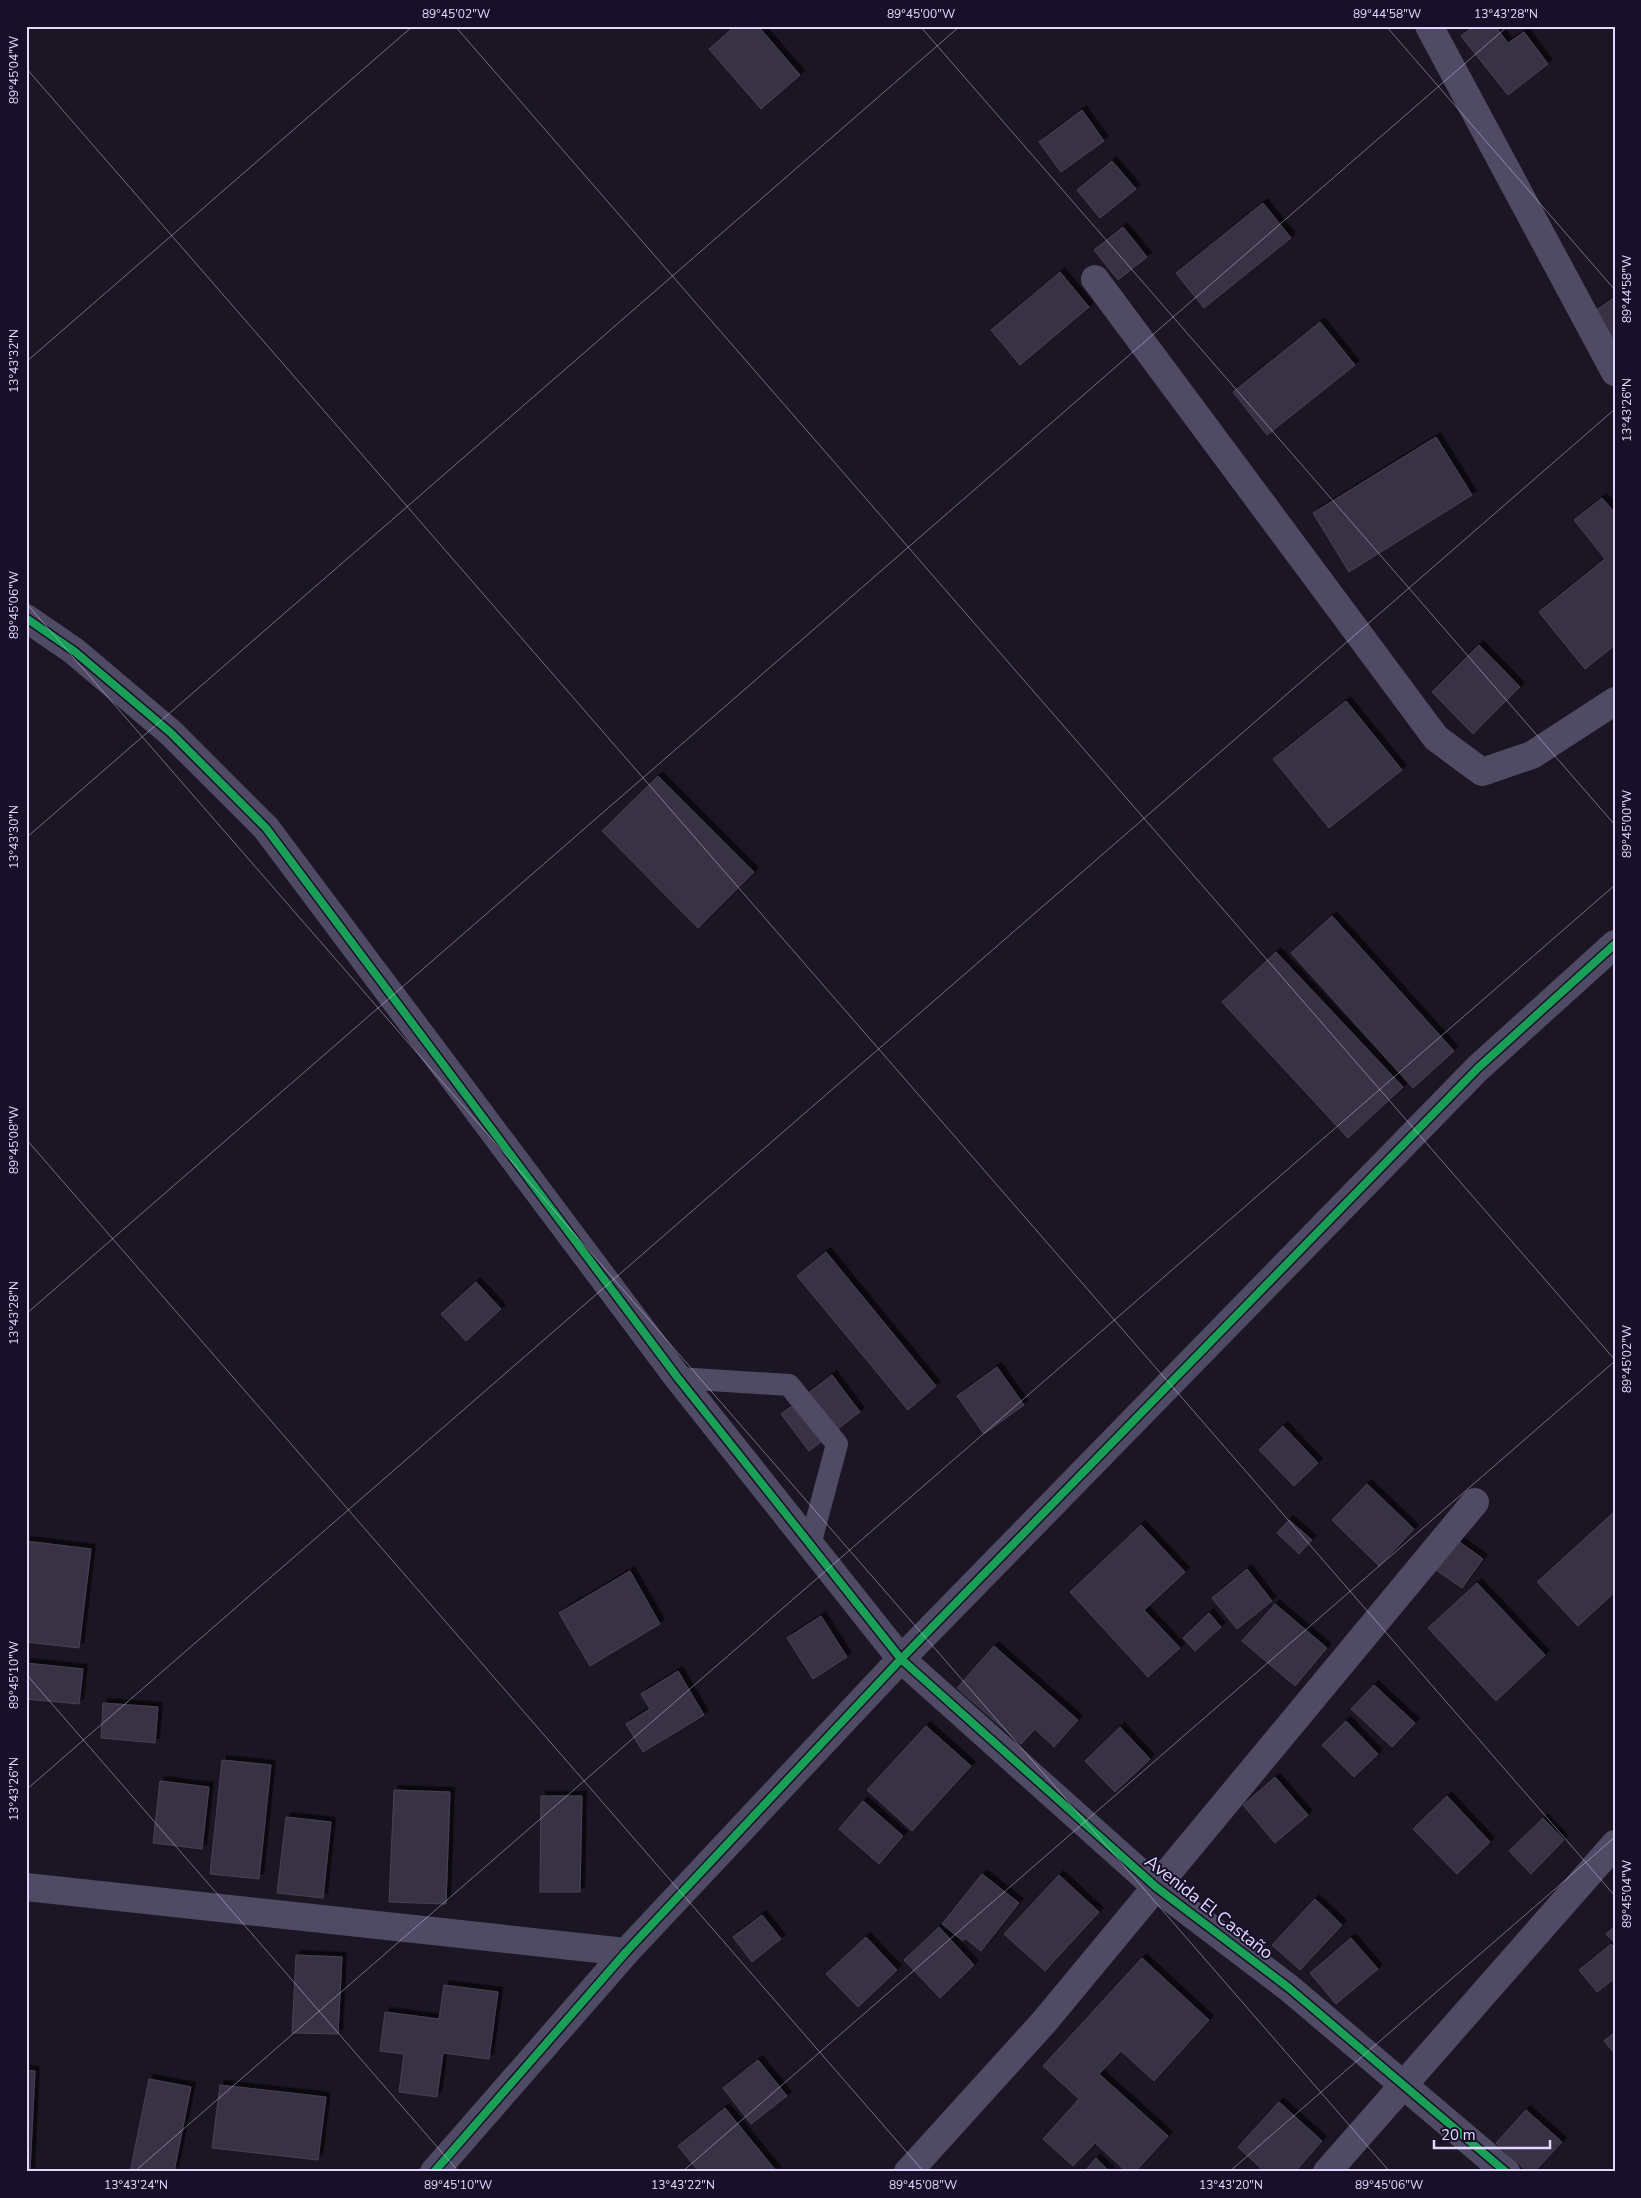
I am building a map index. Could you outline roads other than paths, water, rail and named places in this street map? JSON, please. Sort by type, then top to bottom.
[{"type":"street","points":[[1429,26],[1615,372]]},
{"type":"street","points":[[1095,279],[1436,738],[1482,772],[1532,755],[1615,701]]},
{"type":"street","name":"Avenida El Castaño","points":[[26,618],[74,651],[171,733],[266,828],[678,1378],[900,1658],[1156,1887],[1289,1988],[1506,2172]]},
{"type":"street","points":[[434,2172],[626,1952],[900,1658],[1478,1068],[1615,944]]},
{"type":"street","points":[[908,2172],[1044,2022],[1475,1502]]},
{"type":"street","points":[[1327,2172],[1615,1844]]},
{"type":"street","points":[[26,1887],[626,1952]]},
{"type":"lane","points":[[678,1378],[789,1385],[837,1444],[810,1545]]}]
